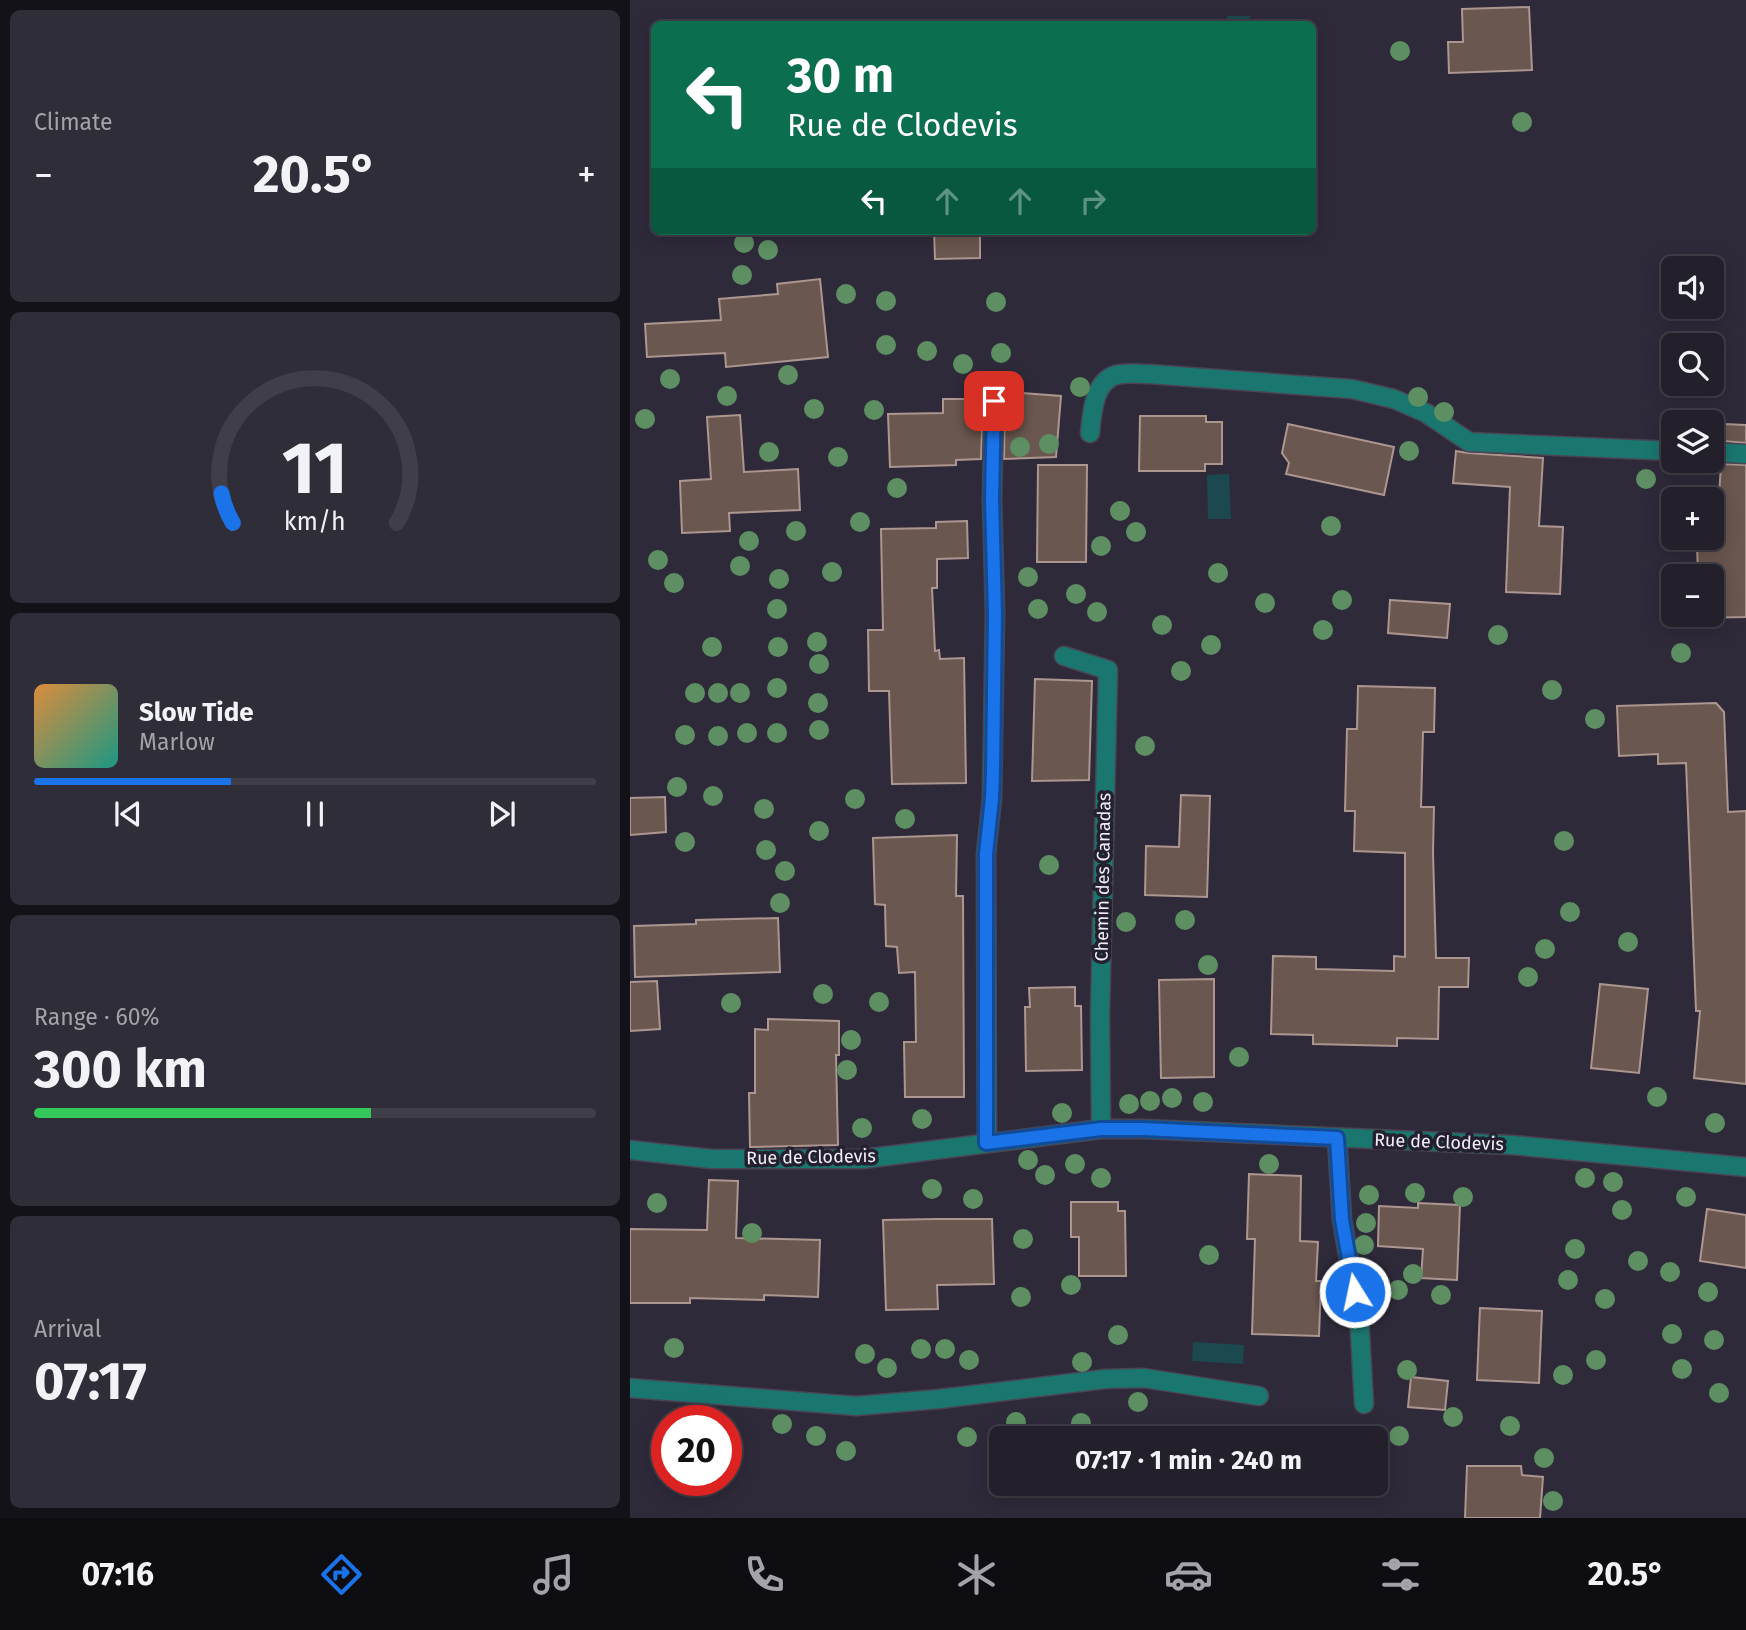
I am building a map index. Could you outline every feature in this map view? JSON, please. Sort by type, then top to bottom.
[{"type":"street","points":[[1090,433],[1092,406],[1102,383],[1118,374],[1149,374],[1352,389],[1394,399],[1426,413],[1469,442],[1661,450]]},
{"type":"street","points":[[986,1143],[986,854],[993,785],[995,614],[992,499],[994,401]]},
{"type":"street","points":[[1724,453],[1746,454]]},
{"type":"street","name":"Chemin des Canadas","points":[[1064,656],[1108,670],[1100,1013],[1101,1129]]},
{"type":"street","name":"Rue de Clodevis","points":[[630,1150],[711,1159],[863,1159],[1101,1129],[1143,1129],[1512,1145],[1746,1167]]},
{"type":"street","points":[[1337,1138],[1342,1220],[1359,1316],[1364,1404]]},
{"type":"street","points":[[630,1388],[856,1406],[1105,1379],[1144,1378],[1259,1396]]},
{"type":"shaded area","points":[[1227,16],[1250,16],[1250,21],[1227,21]]},
{"type":"shaded area","points":[[1229,474],[1231,519],[1208,519],[1207,475]]},
{"type":"shaded area","points":[[1193,1342],[1244,1345],[1243,1364],[1192,1361]]},
{"type":"building","points":[[1529,7],[1532,70],[1449,73],[1448,42],[1463,42],[1462,9]]},
{"type":"building","points":[[934,235],[980,235],[980,258],[935,259]]},
{"type":"building","points":[[820,279],[828,357],[726,367],[725,353],[647,357],[645,324],[721,320],[719,299],[778,294],[777,284]]},
{"type":"building","points":[[1022,393],[1061,396],[1056,457],[1004,459],[1005,398],[1022,398]]},
{"type":"building","points":[[943,399],[983,399],[981,459],[956,460],[956,465],[890,467],[888,414],[943,413]]},
{"type":"building","points":[[740,415],[744,472],[798,469],[800,510],[729,513],[730,531],[682,533],[680,481],[711,479],[707,417]]},
{"type":"building","points":[[1140,416],[1206,416],[1206,422],[1222,422],[1222,464],[1205,464],[1205,471],[1139,471]]},
{"type":"building","points":[[1288,424],[1394,447],[1384,495],[1286,474],[1289,463],[1282,453]]},
{"type":"building","points":[[1724,424],[1746,425],[1746,443],[1724,441]]},
{"type":"building","points":[[1456,451],[1543,458],[1539,526],[1563,527],[1560,594],[1506,592],[1510,487],[1453,483]]},
{"type":"building","points":[[1724,464],[1746,465],[1746,617],[1724,617],[1724,564],[1698,564],[1697,550],[1724,550],[1724,487],[1720,487]]},
{"type":"building","points":[[1038,465],[1087,465],[1086,562],[1037,562]]},
{"type":"building","points":[[967,521],[968,558],[937,559],[937,588],[932,588],[935,651],[939,650],[940,659],[964,658],[966,783],[892,784],[889,691],[869,691],[868,630],[883,630],[881,529],[936,528],[936,522]]},
{"type":"building","points":[[1390,600],[1450,604],[1447,638],[1388,633]]},
{"type":"building","points":[[1035,679],[1092,681],[1089,780],[1032,781]]},
{"type":"building","points":[[1358,686],[1435,688],[1434,732],[1423,732],[1421,807],[1434,807],[1436,958],[1469,958],[1468,987],[1439,987],[1438,1039],[1397,1038],[1397,1046],[1313,1044],[1313,1035],[1271,1034],[1273,956],[1316,957],[1316,969],[1394,971],[1394,956],[1405,957],[1405,853],[1354,851],[1355,811],[1345,811],[1347,729],[1357,729]]},
{"type":"building","points":[[1716,703],[1724,712],[1728,812],[1746,811],[1746,1084],[1694,1078],[1700,1011],[1696,1011],[1686,763],[1658,764],[1658,754],[1619,756],[1617,706]]},
{"type":"building","points":[[1181,795],[1210,796],[1207,897],[1145,895],[1146,846],[1179,847]]},
{"type":"building","points":[[665,797],[666,832],[630,835],[630,798]]},
{"type":"building","points":[[957,835],[956,896],[963,896],[964,1097],[905,1097],[904,1042],[916,1042],[915,972],[899,973],[897,947],[886,946],[885,905],[875,904],[873,838]]},
{"type":"building","points":[[778,918],[780,972],[635,977],[634,926],[696,924],[696,920]]},
{"type":"building","points":[[1214,979],[1214,1077],[1161,1078],[1159,980]]},
{"type":"building","points":[[657,981],[660,1029],[630,1031],[630,982]]},
{"type":"building","points":[[1600,984],[1648,989],[1639,1073],[1591,1068]]},
{"type":"building","points":[[1075,987],[1075,1006],[1081,1006],[1082,1070],[1026,1071],[1025,1007],[1030,1007],[1029,988]]},
{"type":"building","points":[[768,1019],[839,1021],[839,1055],[836,1055],[838,1145],[750,1147],[749,1093],[755,1093],[755,1029],[768,1030]]},
{"type":"building","points":[[1249,1174],[1301,1176],[1300,1241],[1318,1242],[1316,1281],[1321,1281],[1319,1336],[1252,1334],[1255,1239],[1247,1239]]},
{"type":"building","points":[[709,1180],[738,1181],[736,1238],[820,1240],[818,1297],[764,1295],[764,1300],[690,1298],[690,1303],[630,1303],[630,1229],[707,1230]]},
{"type":"building","points":[[1071,1202],[1118,1202],[1118,1211],[1125,1211],[1126,1276],[1079,1276],[1079,1237],[1071,1237]]},
{"type":"building","points":[[1418,1203],[1460,1205],[1457,1280],[1421,1278],[1423,1249],[1378,1246],[1379,1206],[1418,1208]]},
{"type":"building","points":[[1707,1209],[1746,1215],[1746,1268],[1700,1261]]},
{"type":"building","points":[[992,1219],[994,1284],[937,1285],[938,1309],[886,1310],[883,1220]]},
{"type":"building","points":[[1480,1308],[1542,1311],[1539,1383],[1477,1380]]},
{"type":"building","points":[[1411,1377],[1448,1381],[1445,1410],[1408,1407]]},
{"type":"building","points":[[1467,1466],[1521,1466],[1522,1475],[1543,1477],[1540,1518],[1465,1518]]},
{"type":"route","points":[[994,401],[992,499],[995,614],[992,798],[986,854],[986,1143],[1101,1129],[1337,1138],[1342,1220],[1355,1292]]}]
